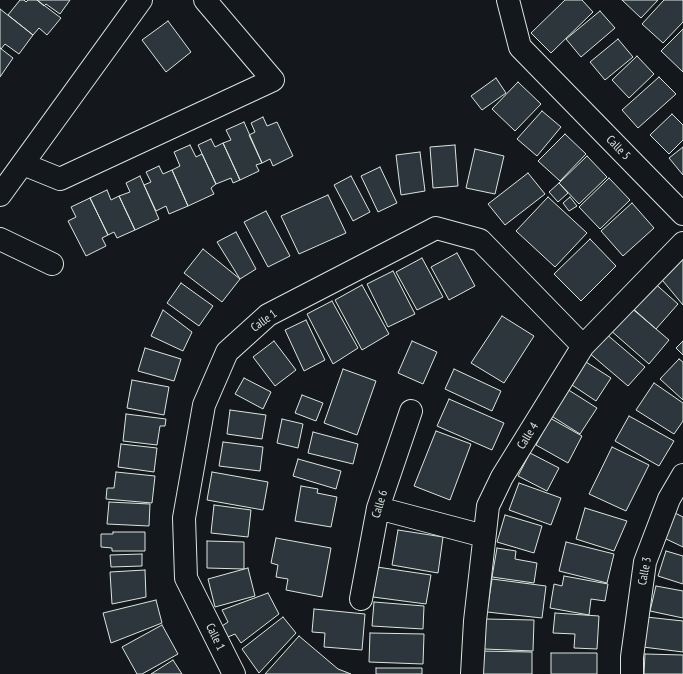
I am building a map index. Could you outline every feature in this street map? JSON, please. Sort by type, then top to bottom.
[{"type":"street","points":[[0,195],[141,0]]},
{"type":"street","points":[[23,164],[60,179],[273,80],[205,0]]},
{"type":"street","name":"Calle 5","points":[[508,0],[520,47],[683,214]]},
{"type":"street","name":"Calle 1","points":[[234,674],[186,578],[184,518],[204,405],[227,352],[268,315],[436,228],[480,240],[583,346]]},
{"type":"street","points":[[0,239],[52,264]]},
{"type":"street","name":"Calle 4","points":[[472,674],[475,621],[488,506],[502,477],[583,346],[683,242]]},
{"type":"street","name":"Calle 6","points":[[362,599],[378,508],[411,411]]},
{"type":"street","name":"Calle 3","points":[[632,674],[632,657],[644,562],[669,499],[683,475]]},
{"type":"street","points":[[378,508],[484,536]]},
{"type":"building","points":[[20,0],[24,0],[26,2],[28,0],[37,0],[61,18],[47,35],[39,28],[33,35],[8,15]]},
{"type":"building","points":[[37,0],[70,0],[60,14],[46,4],[44,6]]},
{"type":"building","points":[[565,0],[582,0],[593,12],[551,53],[531,33]]},
{"type":"building","points":[[622,0],[658,0],[641,18]]},
{"type":"building","points":[[664,0],[683,0],[683,22],[663,43],[642,24]]},
{"type":"building","points":[[0,9],[33,35],[19,54],[5,44],[1,49],[0,48]]},
{"type":"building","points":[[600,11],[615,28],[581,57],[566,39]]},
{"type":"building","points":[[168,21],[191,52],[166,72],[142,40]]},
{"type":"building","points":[[683,29],[683,72],[661,51]]},
{"type":"building","points":[[618,39],[633,57],[605,80],[590,62]]},
{"type":"building","points":[[0,48],[13,58],[0,77]]},
{"type":"building","points":[[637,56],[654,74],[629,98],[612,80]]},
{"type":"building","points":[[659,77],[676,94],[638,128],[622,110]]},
{"type":"building","points":[[496,78],[506,93],[482,110],[471,96]]},
{"type":"building","points":[[518,82],[541,104],[515,131],[492,109]]},
{"type":"building","points":[[542,111],[561,127],[537,156],[517,139]]},
{"type":"building","points":[[672,114],[683,125],[683,140],[669,154],[650,135]]},
{"type":"building","points":[[263,117],[267,126],[277,122],[293,156],[273,166],[270,159],[262,163],[249,135],[255,132],[251,123]]},
{"type":"building","points":[[244,122],[262,163],[256,165],[259,171],[240,180],[223,143],[231,140],[226,130]]},
{"type":"building","points":[[565,134],[586,154],[560,181],[538,161]]},
{"type":"building","points":[[211,139],[215,147],[223,143],[240,180],[233,183],[231,178],[216,184],[198,145]]},
{"type":"building","points":[[190,145],[196,157],[202,154],[216,184],[211,188],[214,194],[188,206],[172,170],[180,166],[174,152]]},
{"type":"building","points":[[455,145],[458,186],[433,188],[430,147]]},
{"type":"building","points":[[683,147],[683,175],[669,158]]},
{"type":"building","points":[[475,149],[504,156],[495,194],[466,188]]},
{"type":"building","points":[[420,152],[425,191],[401,195],[396,155]]},
{"type":"building","points":[[587,156],[607,177],[579,204],[559,183]]},
{"type":"building","points":[[159,166],[163,174],[172,170],[188,206],[169,214],[166,206],[156,211],[144,185],[151,182],[146,172]]},
{"type":"building","points":[[380,167],[397,203],[378,212],[361,176]]},
{"type":"building","points":[[528,173],[545,194],[505,225],[488,204]]},
{"type":"building","points":[[140,176],[159,219],[135,230],[119,196],[130,192],[126,183]]},
{"type":"building","points":[[351,176],[370,212],[353,221],[334,185]]},
{"type":"building","points":[[609,178],[630,200],[600,229],[579,207]]},
{"type":"building","points":[[559,183],[568,193],[558,202],[549,192]]},
{"type":"building","points":[[107,190],[111,200],[119,196],[135,230],[117,238],[114,232],[108,235],[90,198]]},
{"type":"building","points":[[328,195],[346,233],[299,254],[281,216]]},
{"type":"building","points":[[548,197],[587,233],[555,267],[516,231]]},
{"type":"building","points":[[570,197],[577,206],[569,211],[563,203]]},
{"type":"building","points":[[90,198],[108,235],[102,238],[106,246],[86,256],[68,221],[76,217],[71,207]]},
{"type":"building","points":[[632,203],[654,228],[623,256],[601,231]]},
{"type":"building","points":[[266,211],[290,256],[268,267],[244,222]]},
{"type":"building","points":[[236,232],[256,269],[240,279],[217,242]]},
{"type":"building","points":[[590,239],[616,266],[581,301],[554,274]]},
{"type":"building","points":[[203,249],[240,279],[222,302],[184,273]]},
{"type":"building","points":[[457,253],[475,286],[449,300],[431,267]]},
{"type":"building","points":[[683,257],[683,305],[658,275]]},
{"type":"building","points":[[422,258],[443,297],[417,310],[396,272]]},
{"type":"building","points":[[393,271],[415,314],[388,327],[367,284]]},
{"type":"building","points":[[651,280],[678,304],[656,329],[629,305]]},
{"type":"building","points":[[181,283],[213,306],[199,326],[167,303]]},
{"type":"building","points":[[362,285],[389,334],[362,350],[335,300]]},
{"type":"building","points":[[332,301],[358,348],[333,364],[307,314]]},
{"type":"building","points":[[629,306],[669,340],[649,364],[609,329]]},
{"type":"building","points":[[163,310],[192,332],[183,351],[151,336]]},
{"type":"building","points":[[502,316],[534,336],[504,383],[471,363]]},
{"type":"building","points":[[306,320],[325,360],[304,371],[285,330]]},
{"type":"building","points":[[605,333],[645,367],[628,386],[588,352]]},
{"type":"building","points":[[274,341],[296,370],[275,386],[253,357]]},
{"type":"building","points":[[412,341],[437,352],[423,384],[398,373]]},
{"type":"building","points":[[683,341],[683,355],[676,348]]},
{"type":"building","points":[[145,348],[181,359],[174,381],[138,371]]},
{"type":"building","points":[[679,359],[683,362],[683,400],[660,379]]},
{"type":"building","points":[[586,362],[611,378],[596,401],[572,385]]},
{"type":"building","points":[[343,369],[376,381],[357,435],[324,423]]},
{"type":"building","points":[[454,369],[501,391],[492,411],[445,389]]},
{"type":"building","points":[[244,378],[271,392],[263,409],[235,394]]},
{"type":"building","points":[[132,380],[169,387],[164,415],[127,408]]},
{"type":"building","points":[[654,383],[683,403],[683,421],[674,434],[636,410]]},
{"type":"building","points":[[567,389],[597,408],[580,434],[550,415]]},
{"type":"building","points":[[302,395],[323,403],[316,421],[295,413]]},
{"type":"building","points":[[449,399],[504,423],[492,450],[437,426]]},
{"type":"building","points":[[230,410],[266,415],[262,439],[227,434]]},
{"type":"building","points":[[126,414],[166,419],[165,426],[160,426],[157,445],[123,441]]},
{"type":"building","points":[[629,416],[674,441],[659,466],[615,441]]},
{"type":"building","points":[[550,418],[582,436],[568,463],[536,445]]},
{"type":"building","points":[[282,419],[303,424],[298,448],[277,443]]},
{"type":"building","points":[[436,431],[471,444],[450,500],[414,486]]},
{"type":"building","points":[[313,432],[358,444],[353,464],[308,453]]},
{"type":"building","points":[[223,442],[263,447],[260,471],[219,466]]},
{"type":"building","points":[[121,444],[157,448],[154,472],[118,467]]},
{"type":"building","points":[[612,447],[649,465],[626,511],[589,494]]},
{"type":"building","points":[[530,453],[559,468],[547,491],[518,476]]},
{"type":"building","points":[[298,459],[341,471],[336,489],[293,476]]},
{"type":"building","points":[[116,472],[155,476],[152,503],[106,499],[107,488],[114,488]]},
{"type":"building","points":[[212,472],[268,482],[263,510],[207,500]]},
{"type":"building","points":[[519,483],[561,498],[551,525],[509,510]]},
{"type":"building","points":[[301,486],[318,489],[317,493],[337,497],[331,527],[295,521]]},
{"type":"building","points":[[109,502],[150,504],[149,526],[107,524]]},
{"type":"building","points":[[214,505],[251,510],[248,537],[211,533]]},
{"type":"building","points":[[585,508],[627,521],[614,551],[576,539]]},
{"type":"building","points":[[675,513],[683,517],[683,547],[664,538]]},
{"type":"building","points":[[505,515],[542,526],[534,553],[497,542]]},
{"type":"building","points":[[398,530],[443,537],[438,573],[392,565]]},
{"type":"building","points":[[113,532],[145,532],[145,551],[112,551],[112,548],[101,547],[101,534],[113,534]]},
{"type":"building","points":[[276,538],[331,548],[322,597],[286,590],[288,579],[276,577],[278,565],[271,563]]},
{"type":"building","points":[[207,541],[244,542],[244,569],[207,568]]},
{"type":"building","points":[[566,542],[614,554],[607,583],[559,571]]},
{"type":"building","points":[[497,548],[516,551],[515,559],[537,563],[534,583],[492,577]]},
{"type":"building","points":[[666,551],[683,556],[683,584],[658,576]]},
{"type":"building","points":[[142,554],[142,566],[111,567],[110,555]]},
{"type":"building","points":[[377,567],[431,575],[426,604],[373,597]]},
{"type":"building","points":[[248,568],[255,596],[215,607],[208,579]]},
{"type":"building","points":[[145,570],[146,597],[112,604],[110,572]]},
{"type":"building","points":[[564,576],[608,584],[605,601],[591,599],[589,615],[550,608],[554,584],[562,586]]},
{"type":"building","points":[[492,579],[546,586],[542,618],[487,612]]},
{"type":"building","points":[[656,586],[683,591],[683,618],[650,611]]},
{"type":"building","points":[[268,593],[279,614],[241,643],[235,634],[228,637],[222,626],[228,622],[222,610]]},
{"type":"building","points":[[156,600],[162,623],[111,643],[103,613]]},
{"type":"building","points":[[374,602],[424,606],[423,629],[372,626]]},
{"type":"building","points":[[314,609],[365,614],[362,650],[324,647],[325,633],[312,632]]},
{"type":"building","points":[[555,613],[599,616],[597,649],[574,648],[575,634],[553,633]]},
{"type":"building","points":[[283,617],[296,633],[259,673],[242,649]]},
{"type":"building","points":[[646,617],[683,621],[683,652],[643,647]]},
{"type":"building","points":[[485,619],[534,620],[533,651],[484,649]]},
{"type":"building","points":[[162,625],[178,654],[142,674],[137,674],[122,647]]},
{"type":"building","points":[[370,633],[424,634],[423,664],[369,662]]},
{"type":"building","points":[[299,636],[338,669],[351,674],[265,674]]},
{"type":"building","points":[[479,651],[532,652],[532,674],[479,674]]},
{"type":"building","points":[[551,653],[597,653],[597,674],[551,674]]},
{"type":"building","points":[[645,654],[683,655],[683,674],[644,674]]},
{"type":"building","points":[[173,660],[182,674],[151,674]]},
{"type":"building","points":[[376,668],[422,668],[422,674],[376,674]]}]
